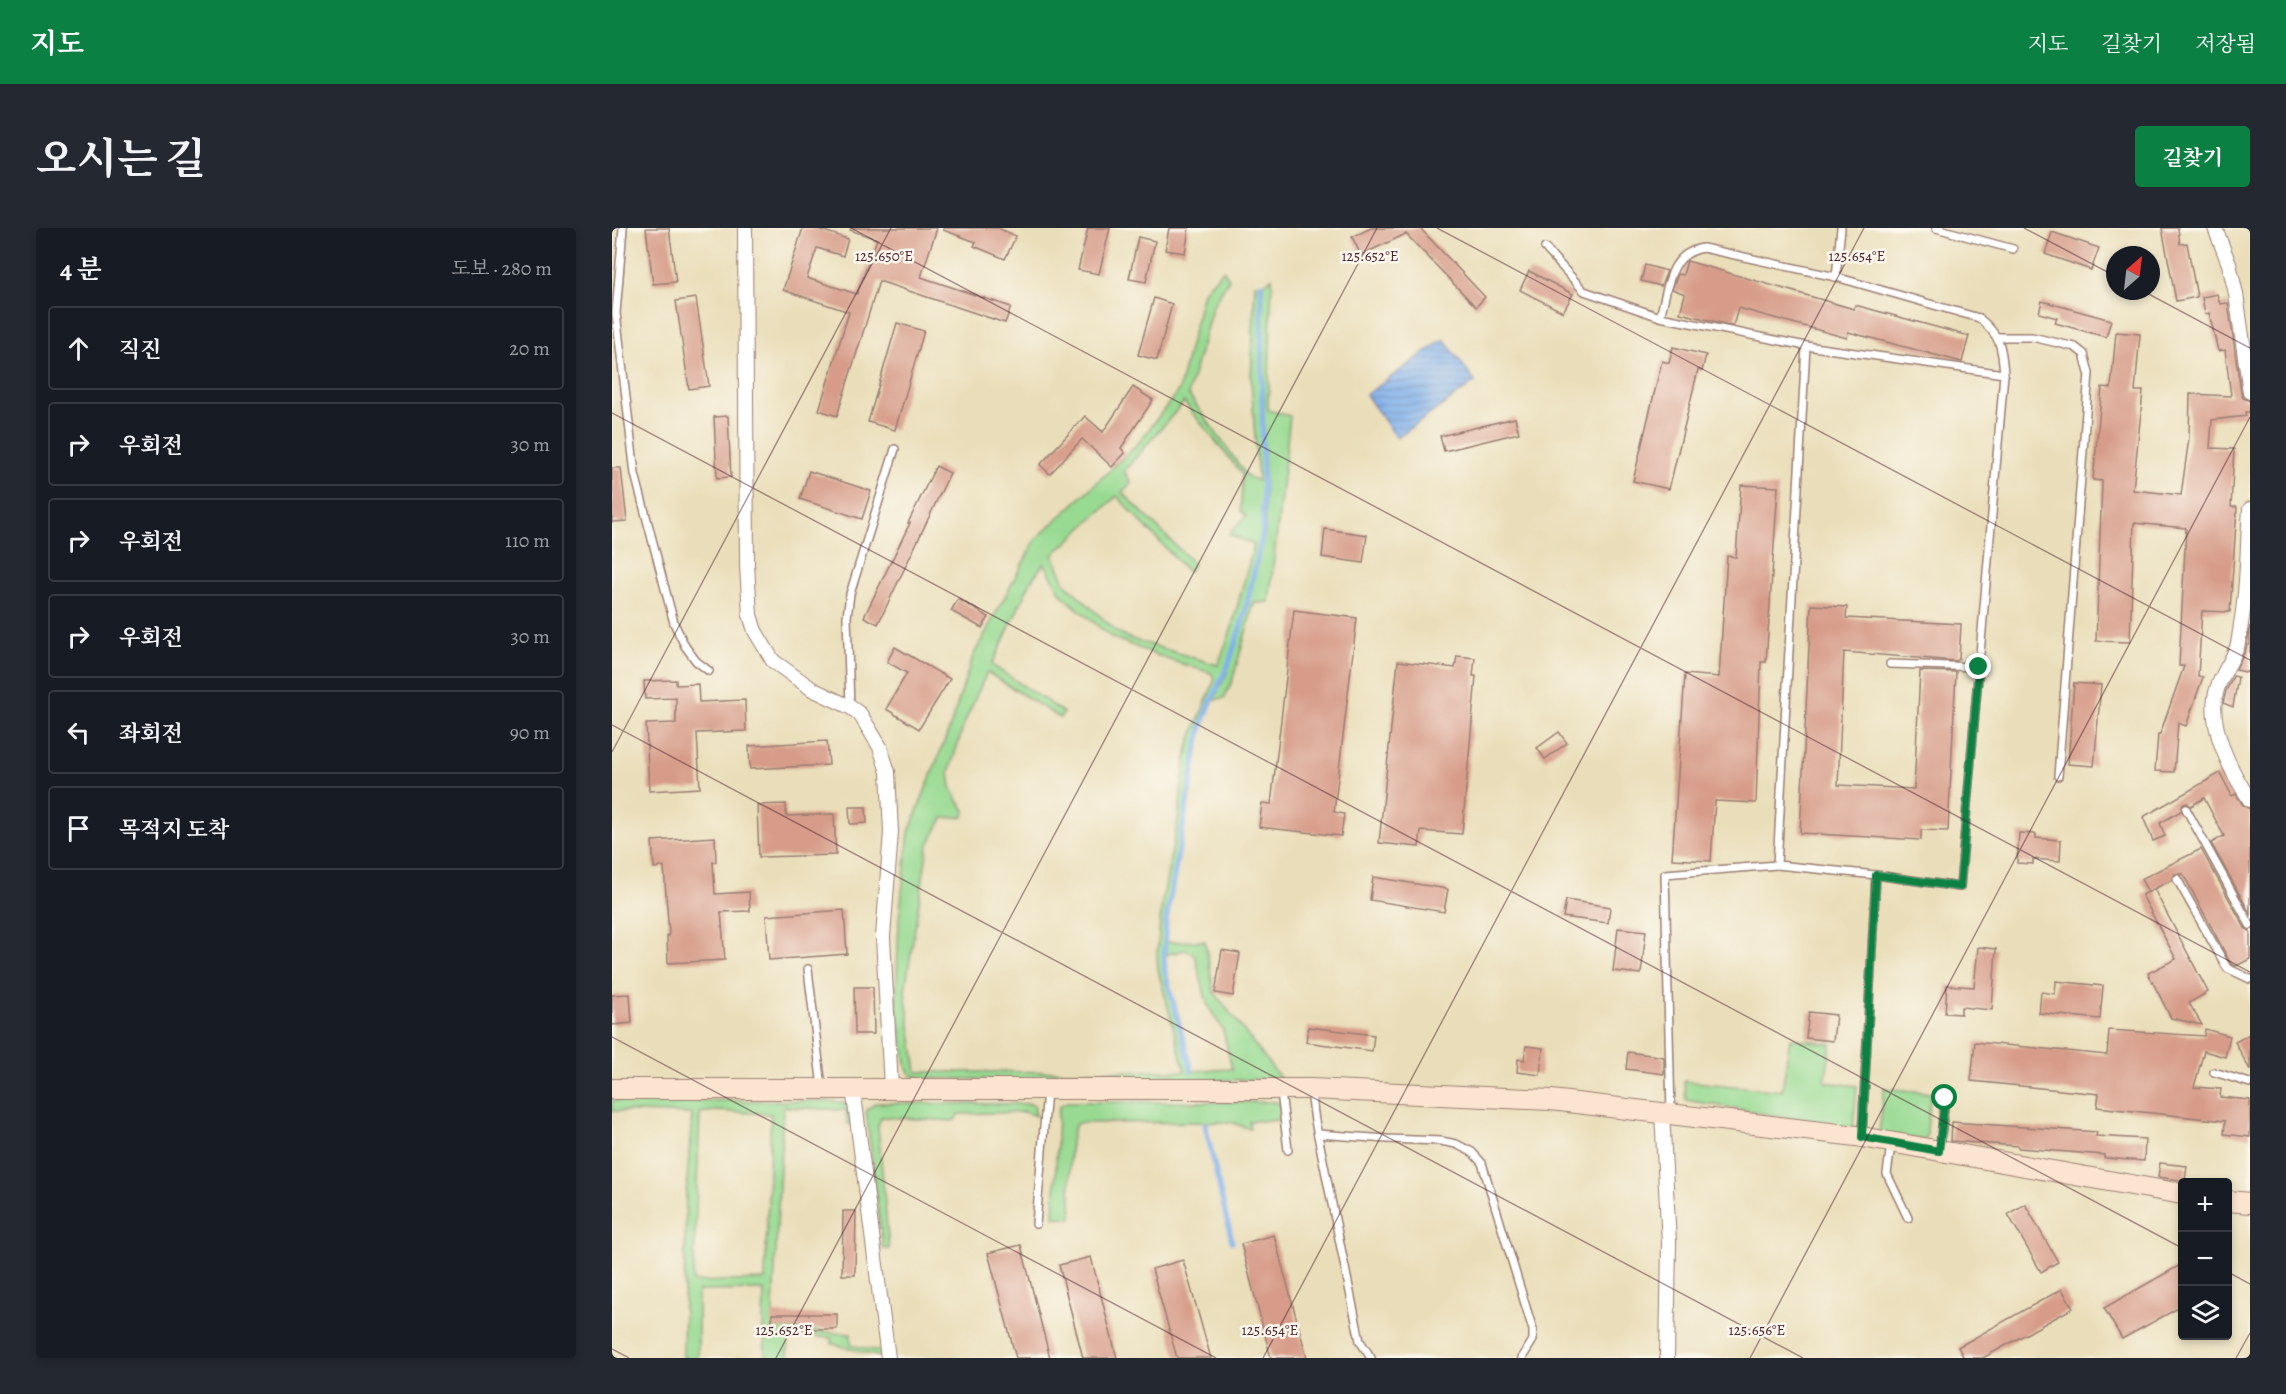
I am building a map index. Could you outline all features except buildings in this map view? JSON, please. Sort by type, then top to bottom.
[{"type":"street","points":[[745,228],[747,565],[750,615],[755,632],[773,661],[812,689],[860,714],[880,747],[888,772],[891,832],[884,937],[891,1088]]},
{"type":"street","points":[[2215,228],[2229,264],[2236,294],[2250,392]]},
{"type":"street","points":[[2250,509],[2246,595],[2242,622],[2237,646],[2217,690],[2216,709],[2217,729],[2225,754],[2235,778],[2250,801]]},
{"type":"street","points":[[853,1088],[888,1358]]},
{"type":"street","points":[[612,1089],[1311,1089],[1551,1100],[1862,1137],[2178,1193]]},
{"type":"street","points":[[1666,1113],[1669,1243],[1667,1358]]},
{"type":"street","points":[[2232,1201],[2250,1203]]},
{"type":"lane","points":[[623,228],[616,313],[636,474],[674,623],[685,646],[696,661],[709,672]]},
{"type":"lane","points":[[1836,277],[1841,228]]},
{"type":"lane","points":[[1936,228],[2013,249]]},
{"type":"lane","points":[[1545,248],[1584,291],[1660,317],[1806,346],[2004,374]]},
{"type":"lane","points":[[1660,317],[1672,271],[1678,261],[1692,250],[1703,248],[1836,277],[1979,318],[1998,338],[2002,350],[2004,374],[1960,887],[1876,875],[1777,865],[1665,874],[1666,1113]]},
{"type":"lane","points":[[1998,338],[2031,337],[2075,347],[2084,354],[2089,374],[2058,776]]},
{"type":"lane","points":[[1777,865],[1806,346]]},
{"type":"lane","points":[[850,707],[847,641],[850,594],[896,449]]},
{"type":"lane","points":[[1890,664],[1979,667]]},
{"type":"lane","points":[[2186,809],[2250,925]]},
{"type":"lane","points":[[1862,1137],[1876,875]]},
{"type":"lane","points":[[2177,879],[2227,968],[2250,979]]},
{"type":"lane","points":[[808,969],[822,1088]]},
{"type":"lane","points":[[2214,1072],[2250,1083]]},
{"type":"lane","points":[[1281,1089],[1288,1150]]},
{"type":"lane","points":[[1311,1089],[1360,1341],[1371,1358]]},
{"type":"lane","points":[[1036,1224],[1047,1090]]},
{"type":"lane","points":[[1939,1151],[1945,1098]]},
{"type":"lane","points":[[1318,1134],[1441,1141],[1456,1144],[1472,1152],[1482,1163],[1533,1330],[1533,1340],[1522,1358]]},
{"type":"lane","points":[[1892,1142],[1887,1174],[1908,1218]]},
{"type":"green space","points":[[1223,270],[1229,279],[1213,305],[1188,394],[1247,476],[1258,481],[1251,379],[1255,284],[1260,284],[1262,532],[1244,612],[1228,663],[1201,725],[1165,921],[1164,972],[1191,1071],[1232,1069],[1223,1030],[1207,1004],[1195,955],[1185,950],[1165,955],[1166,942],[1205,941],[1214,992],[1281,1079],[1114,1082],[921,1078],[911,1075],[907,1069],[896,1003],[899,919],[909,832],[950,727],[973,656],[1036,539],[1140,441],[1179,390],[1203,292]],"holes":[[[1184,402],[1242,474],[1241,511],[1246,516],[1229,534],[1254,545],[1231,630],[1218,665],[1131,639],[1117,632],[1065,583],[1053,555],[1117,496],[1188,572],[1194,564],[1122,492],[1131,483],[1124,471]],[[1044,563],[1062,595],[1111,637],[1211,673],[1215,679],[1190,741],[1185,763],[1178,819],[1162,902],[1157,954],[1158,970],[1185,1071],[917,1072],[905,991],[928,846],[943,818],[964,817],[965,810],[951,787],[949,772],[964,724],[987,672],[1060,718],[1064,713],[992,665],[1031,581]]]},
{"type":"green space","points":[[1272,278],[1268,410],[1290,416],[1269,602],[1254,603],[1232,682],[1224,698],[1214,700],[1227,673],[1246,613],[1265,532],[1263,284]]},
{"type":"green space","points":[[1790,1038],[1831,1044],[1825,1082],[1857,1086],[1853,1129],[1686,1100],[1684,1081],[1782,1091]]},
{"type":"green space","points":[[1884,1088],[1931,1093],[1926,1140],[1879,1134]]},
{"type":"green space","points":[[612,1100],[835,1101],[850,1104],[853,1125],[847,1123],[846,1110],[783,1107],[772,1328],[851,1334],[851,1345],[883,1352],[884,1358],[832,1344],[831,1338],[789,1334],[788,1358],[766,1358],[763,1326],[764,1290],[698,1291],[698,1358],[683,1358],[686,1195],[692,1114],[612,1111]],"holes":[[[715,1111],[771,1114],[765,1280],[693,1282],[700,1113]]]},
{"type":"green space","points":[[1066,1102],[1276,1102],[1281,1105],[1286,1120],[1249,1121],[1250,1129],[1231,1122],[1077,1123],[1073,1131],[1070,1155],[1072,1218],[1054,1217],[1058,1113],[1060,1106]]},
{"type":"green space","points":[[876,1103],[1030,1104],[1034,1105],[1036,1116],[1025,1112],[959,1114],[954,1121],[881,1117],[878,1126],[889,1249],[883,1249],[866,1110]]},
{"type":"water","points":[[1444,339],[1475,382],[1397,438],[1366,395]]},
{"type":"waterway","points":[[1192,1071],[1165,972],[1166,921],[1202,725],[1229,663],[1245,613],[1263,532],[1261,284]]},
{"type":"waterway","points":[[1205,1124],[1227,1221]]},
{"type":"waterway","points":[[1228,1223],[1232,1242]]},
{"type":"route","points":[[1945,1098],[1939,1151],[1862,1137],[1876,875],[1960,887],[1979,667]]}]
